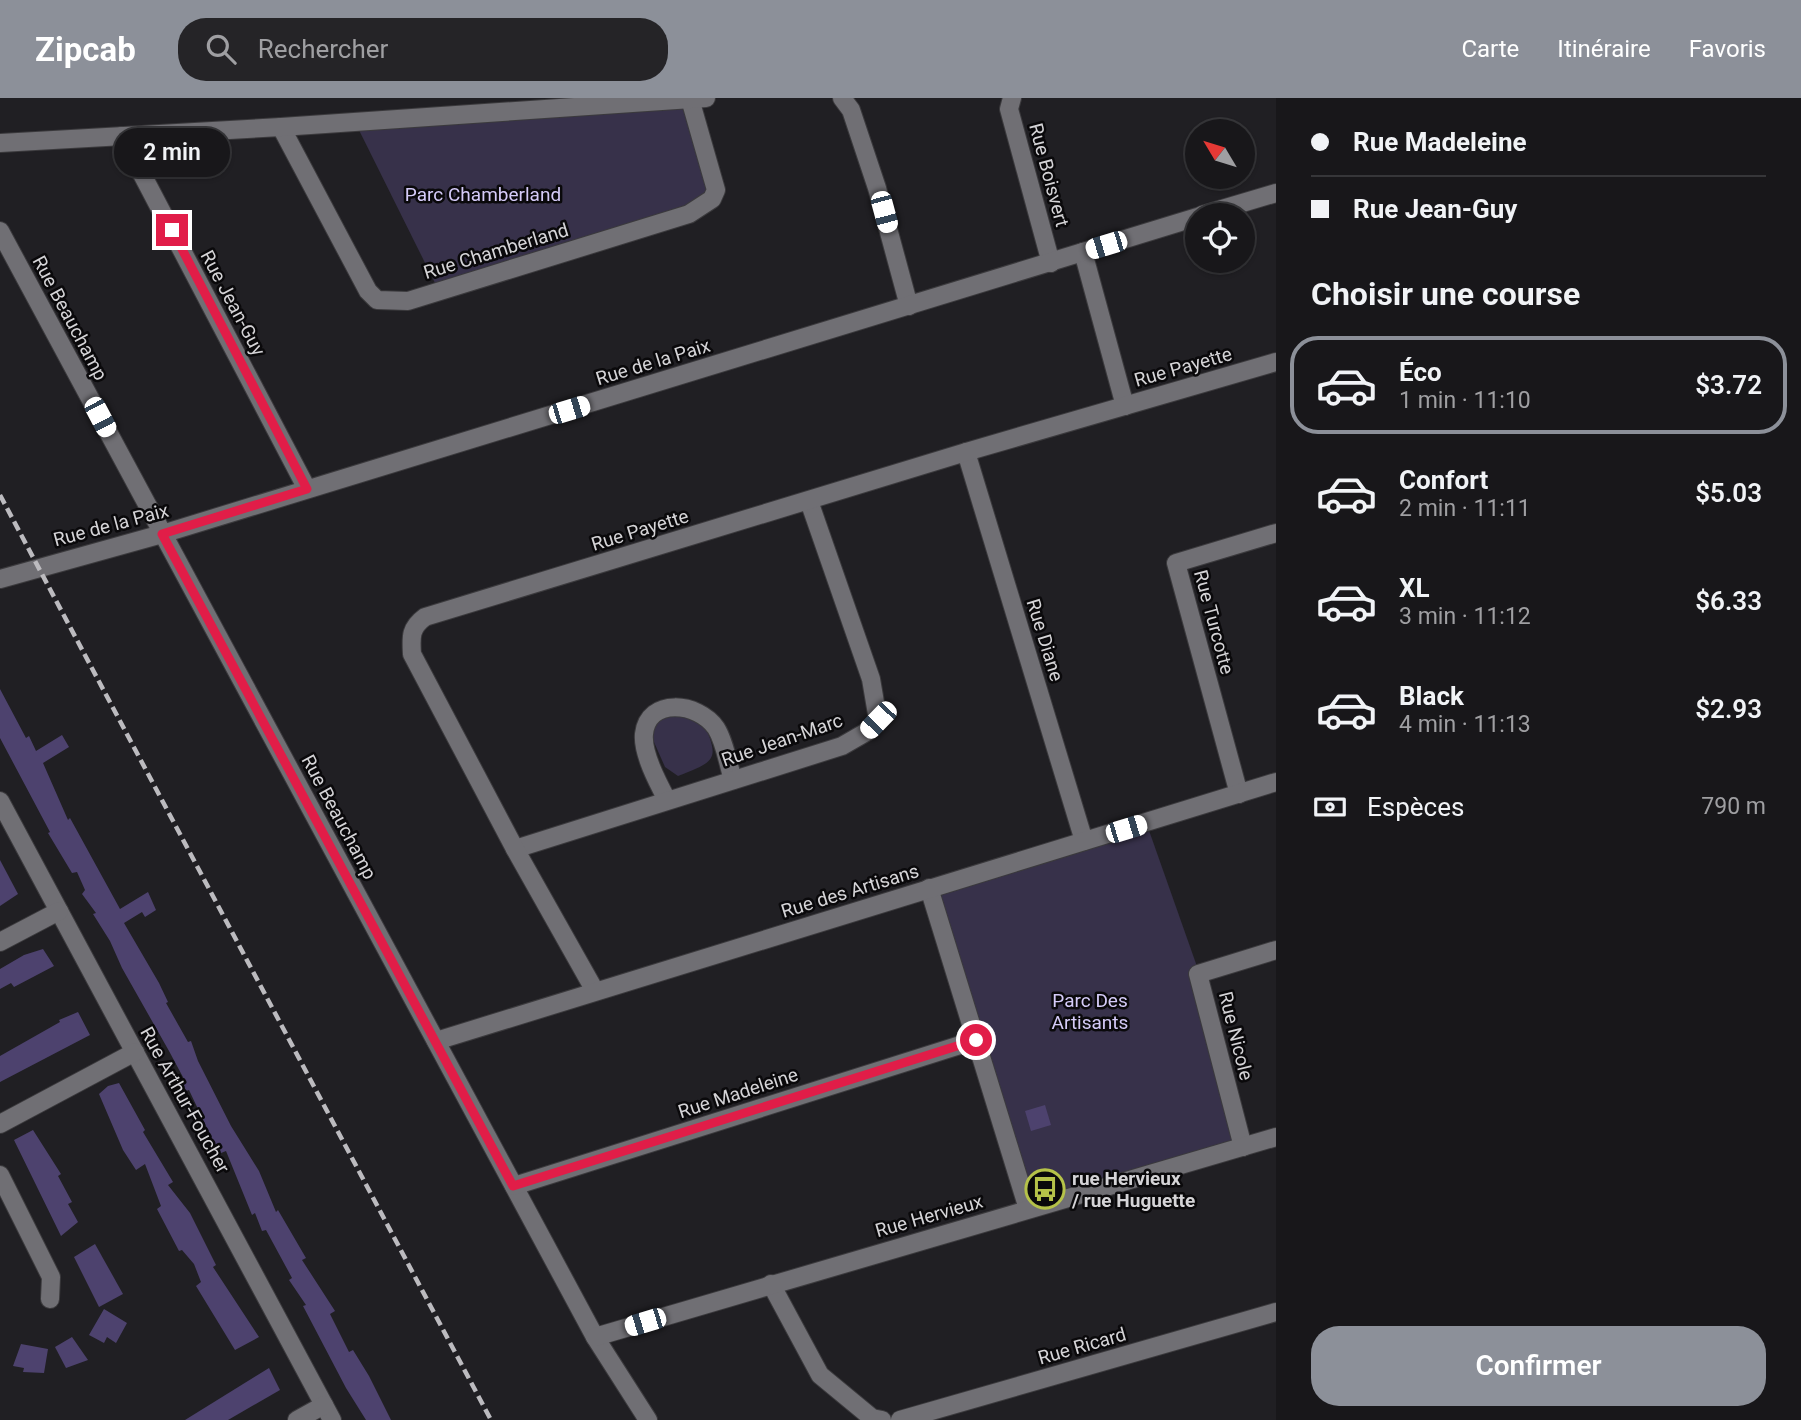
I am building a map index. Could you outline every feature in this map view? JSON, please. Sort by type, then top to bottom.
[{"type":"street","points":[[842,98],[851,110],[877,188],[909,306]]},
{"type":"street","name":"Rue Boisvert","points":[[1012,98],[1009,109],[1051,263]]},
{"type":"street","points":[[0,143],[698,99]]},
{"type":"street","name":"Rue Chamberland","points":[[281,127],[368,291],[377,300],[408,300],[689,214],[712,200],[716,190],[698,99]]},
{"type":"street","name":"Rue Jean-Guy","points":[[122,136],[307,489]]},
{"type":"street","points":[[1242,203],[1276,193]]},
{"type":"street","name":"Rue de la Paix","points":[[0,579],[162,534],[1185,221]]},
{"type":"street","name":"Rue Beauchamp","points":[[0,231],[513,1186],[595,1336],[648,1420]]},
{"type":"street","points":[[1083,252],[1125,406]]},
{"type":"street","name":"Rue Payette","points":[[595,991],[515,849],[412,654],[411,637],[414,625],[425,617],[966,452],[1276,362]]},
{"type":"street","name":"Rue Diane","points":[[966,452],[1084,841]]},
{"type":"street","name":"Rue Jean-Marc","points":[[515,849],[842,746],[868,731],[878,720],[871,679],[809,501]]},
{"type":"street","name":"Rue Turcotte","points":[[1239,794],[1176,563],[1276,533]]},
{"type":"street","points":[[667,800],[644,745],[645,730],[656,714],[671,707],[689,707],[704,715],[717,729],[733,779]]},
{"type":"street","name":"Rue des Artisans","points":[[436,1041],[1276,782]]},
{"type":"street","name":"Rue Arthur-Foucher","points":[[0,801],[328,1413]]},
{"type":"street","points":[[929,888],[1028,1209]]},
{"type":"street","points":[[0,942],[59,911]]},
{"type":"street","name":"Rue Nicole","points":[[1243,1147],[1198,974],[1276,950]]},
{"type":"street","name":"Rue Madeleine","points":[[513,1186],[976,1040]]},
{"type":"street","points":[[0,1124],[135,1052]]},
{"type":"street","name":"Rue Hervieux","points":[[595,1336],[1276,1138]]},
{"type":"street","points":[[0,1175],[51,1278],[50,1299]]},
{"type":"street","points":[[771,1284],[820,1376],[872,1418],[882,1420]]},
{"type":"street","name":"Rue Ricard","points":[[900,1420],[1276,1312]]},
{"type":"street","points":[[297,1420],[328,1413]]},
{"type":"green space","name":"Parc Chamberland","points":[[691,100],[711,200],[439,291],[355,122]]},
{"type":"green space","points":[[675,710],[701,716],[713,749],[709,761],[678,776],[665,767],[650,733],[656,720]]},
{"type":"green space","name":"Parc Des Artisants","points":[[1146,822],[1200,975],[1243,1148],[1029,1210],[929,889]]},
{"type":"building","points":[[0,689],[26,738],[29,736],[36,751],[62,735],[69,747],[43,763],[68,820],[70,818],[120,909],[148,892],[156,910],[145,917],[142,912],[124,923],[159,983],[168,1002],[166,1003],[188,1042],[191,1041],[198,1061],[231,1126],[259,1171],[276,1212],[278,1210],[306,1258],[302,1260],[335,1311],[330,1314],[349,1352],[353,1350],[391,1420],[366,1420],[303,1306],[306,1305],[289,1280],[292,1278],[266,1230],[262,1231],[255,1213],[252,1215],[226,1151],[221,1153],[214,1143],[189,1090],[186,1091],[182,1081],[184,1079],[93,914],[96,913],[82,894],[85,890],[77,872],[72,873],[48,833],[50,832],[0,738]]},
{"type":"building","points":[[0,860],[18,894],[0,906]]},
{"type":"building","points":[[43,949],[54,966],[14,987],[11,983],[0,989],[0,969],[24,955]]},
{"type":"building","points":[[78,1012],[90,1035],[0,1082],[0,1056],[60,1022],[59,1020]]},
{"type":"building","points":[[119,1083],[145,1130],[143,1132],[173,1182],[168,1185],[190,1213],[216,1265],[213,1267],[259,1337],[235,1350],[196,1286],[201,1282],[194,1264],[182,1250],[179,1251],[157,1209],[161,1206],[145,1164],[136,1170],[123,1150],[99,1094],[108,1086]]},
{"type":"building","points":[[1045,1105],[1051,1125],[1031,1131],[1025,1111]]},
{"type":"building","points":[[33,1130],[61,1174],[58,1176],[72,1202],[68,1204],[78,1222],[61,1236],[14,1140]]},
{"type":"building","points":[[95,1244],[123,1294],[99,1307],[74,1257]]},
{"type":"building","points":[[104,1309],[127,1323],[116,1343],[107,1337],[104,1343],[89,1335]]},
{"type":"building","points":[[72,1337],[88,1360],[66,1368],[55,1347]]},
{"type":"building","points":[[21,1344],[48,1349],[44,1373],[23,1372],[24,1368],[13,1366]]},
{"type":"building","points":[[269,1368],[280,1390],[228,1420],[185,1420]]},
{"type":"railway","points":[[0,495],[491,1420]]},
{"type":"place","name":"rue Hervieux / rue Huguette","points":[[1045,1189]]},
{"type":"route","points":[[172,230],[307,489],[162,534],[513,1186],[976,1040]]}]
